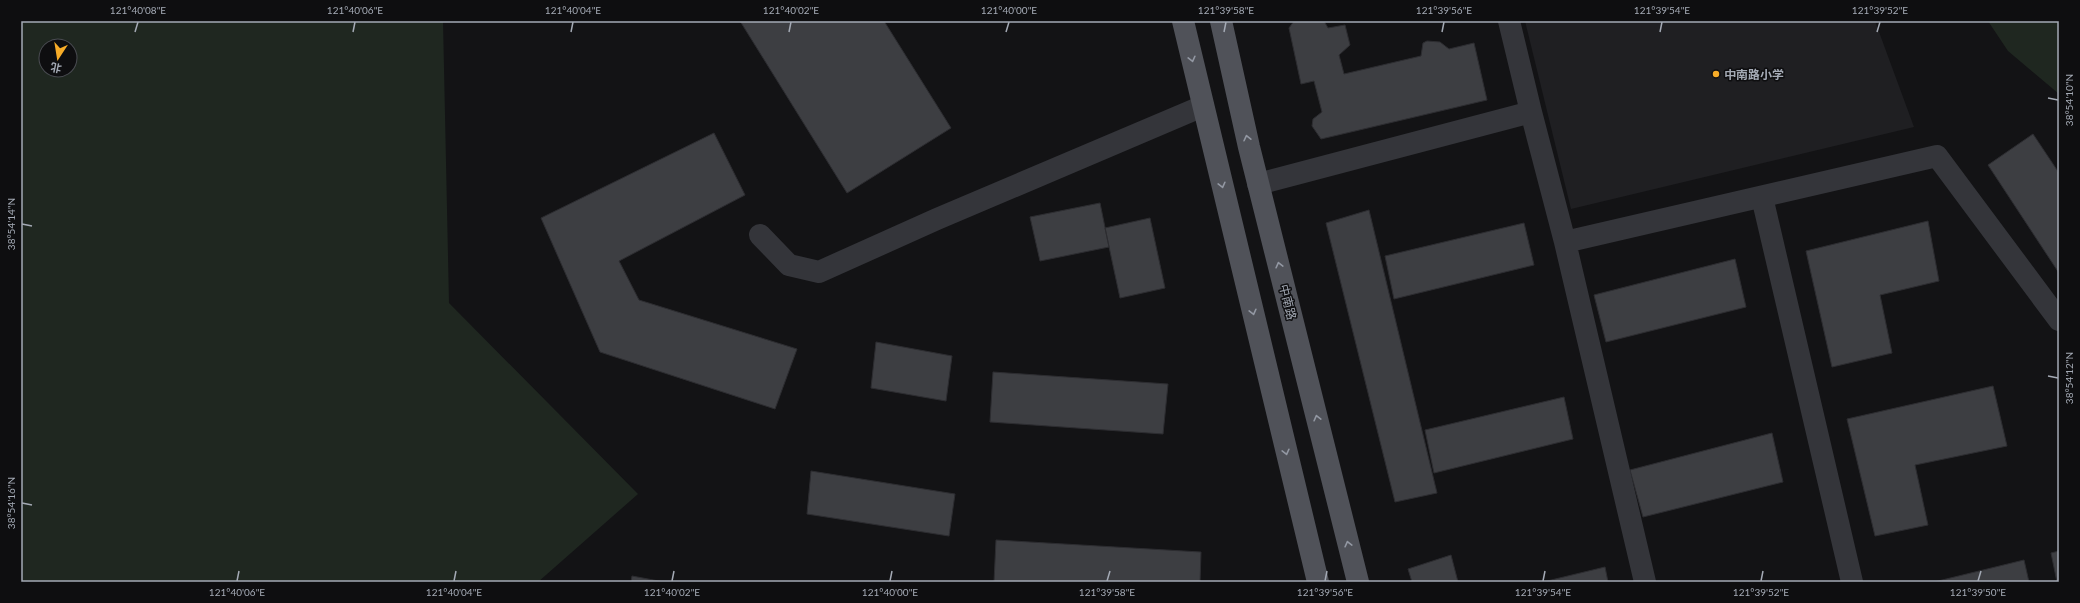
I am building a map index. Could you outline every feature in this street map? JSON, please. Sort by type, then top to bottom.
[{"type":"main road","points":[[1183,21],[1318,582]]},
{"type":"main road","name":"中南路","points":[[1221,21],[1258,184],[1358,582]]},
{"type":"street","points":[[1509,21],[1530,112],[1565,242],[1645,582]]},
{"type":"street","points":[[760,235],[790,265],[819,272],[937,219],[1203,106]]},
{"type":"street","points":[[1258,184],[1530,112]]},
{"type":"street","points":[[1565,242],[1937,156],[2059,320]]},
{"type":"street","points":[[1762,197],[1852,582]]},
{"type":"shaded area","points":[[21,21],[443,21],[449,303],[638,494],[538,582],[21,582]]},
{"type":"shaded area","name":"中南路小学","points":[[1525,21],[1875,21],[1914,127],[1571,209]]},
{"type":"shaded area","points":[[1988,21],[2059,21],[2059,94],[2008,51]]},
{"type":"building","points":[[740,21],[884,21],[951,128],[847,193]]},
{"type":"building","points":[[1294,21],[1324,21],[1328,28],[1345,25],[1350,45],[1339,55],[1344,74],[1421,56],[1423,43],[1427,41],[1440,42],[1449,49],[1474,43],[1487,100],[1321,139],[1312,126],[1313,119],[1322,112],[1314,81],[1301,84],[1289,28]]},
{"type":"building","points":[[714,133],[745,195],[619,261],[639,300],[797,349],[775,409],[600,352],[541,218]]},
{"type":"building","points":[[2033,134],[2059,173],[2059,273],[1988,165]]},
{"type":"building","points":[[1100,203],[1109,247],[1040,261],[1030,217]]},
{"type":"building","points":[[1369,210],[1437,493],[1395,502],[1326,223]]},
{"type":"building","points":[[1150,218],[1165,288],[1120,298],[1105,228]]},
{"type":"building","points":[[1928,221],[1939,281],[1880,295],[1892,353],[1832,367],[1806,251]]},
{"type":"building","points":[[1524,223],[1534,265],[1394,299],[1385,256]]},
{"type":"building","points":[[1735,259],[1746,307],[1606,342],[1594,295]]},
{"type":"building","points":[[876,342],[952,356],[946,401],[871,388]]},
{"type":"building","points":[[993,372],[1168,384],[1163,434],[990,422]]},
{"type":"building","points":[[1993,386],[2007,446],[1915,465],[1928,525],[1875,536],[1847,419]]},
{"type":"building","points":[[1564,397],[1573,439],[1434,473],[1425,430]]},
{"type":"building","points":[[1772,433],[1783,482],[1643,517],[1630,470]]},
{"type":"building","points":[[811,471],[955,494],[949,536],[807,514]]},
{"type":"building","points":[[996,540],[1201,552],[1200,582],[994,582]]},
{"type":"building","points":[[2059,551],[2059,582],[2057,582],[2051,553]]},
{"type":"building","points":[[1451,555],[1458,582],[1412,582],[1408,569]]},
{"type":"building","points":[[2024,560],[2029,582],[1934,582]]},
{"type":"building","points":[[1605,567],[1608,582],[1543,582]]},
{"type":"building","points":[[632,576],[664,582],[631,582]]},
{"type":"place","name":"中南路小学","points":[[1716,74]]}]
